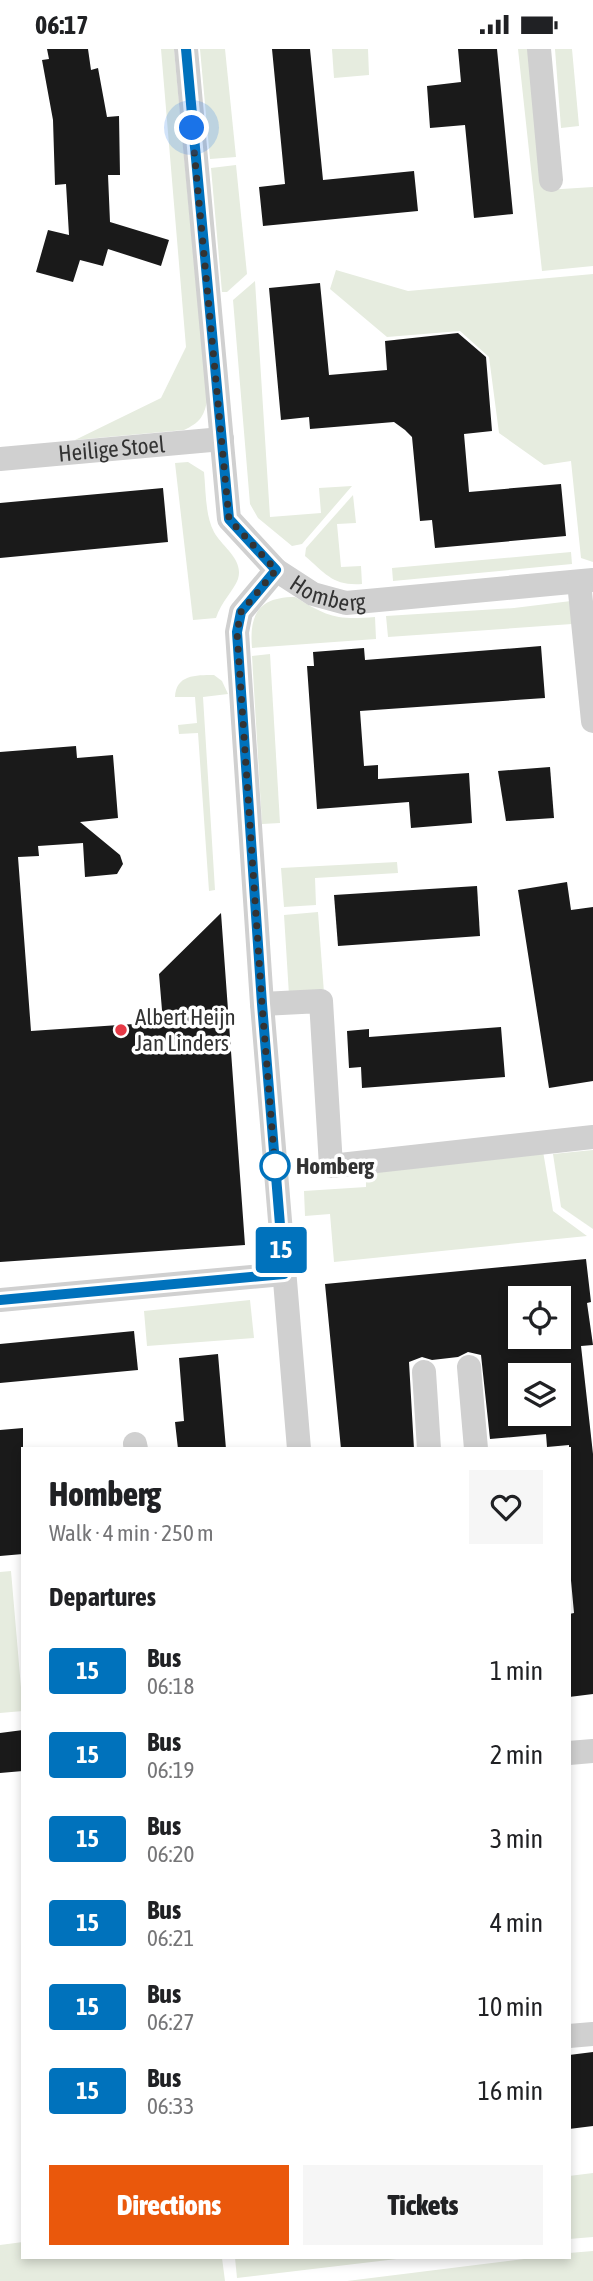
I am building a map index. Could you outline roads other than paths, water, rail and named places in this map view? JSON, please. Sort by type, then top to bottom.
[{"type":"street","points":[[186,49],[229,519],[276,570]]},
{"type":"street","points":[[539,49],[551,180]]},
{"type":"street","name":"Heilige Stoel","points":[[0,460],[222,439]]},
{"type":"street","name":"Homberg","points":[[299,1447],[262,1004],[237,632],[241,612],[276,570],[313,594],[346,603],[586,581],[593,721]]},
{"type":"street","points":[[262,1004],[321,1001],[331,1165],[593,1137]]},
{"type":"street","points":[[0,1300],[284,1274]]},
{"type":"street","points":[[469,1367],[476,1447]]},
{"type":"street","points":[[424,1372],[429,1447]]},
{"type":"street","points":[[571,1753],[593,1751]]},
{"type":"street","points":[[571,2036],[593,2034]]},
{"type":"place","name":"Albert Heijn Jan Linders","points":[[121,1030]]},
{"type":"place","name":"Homberg","points":[[275,1166]]}]
